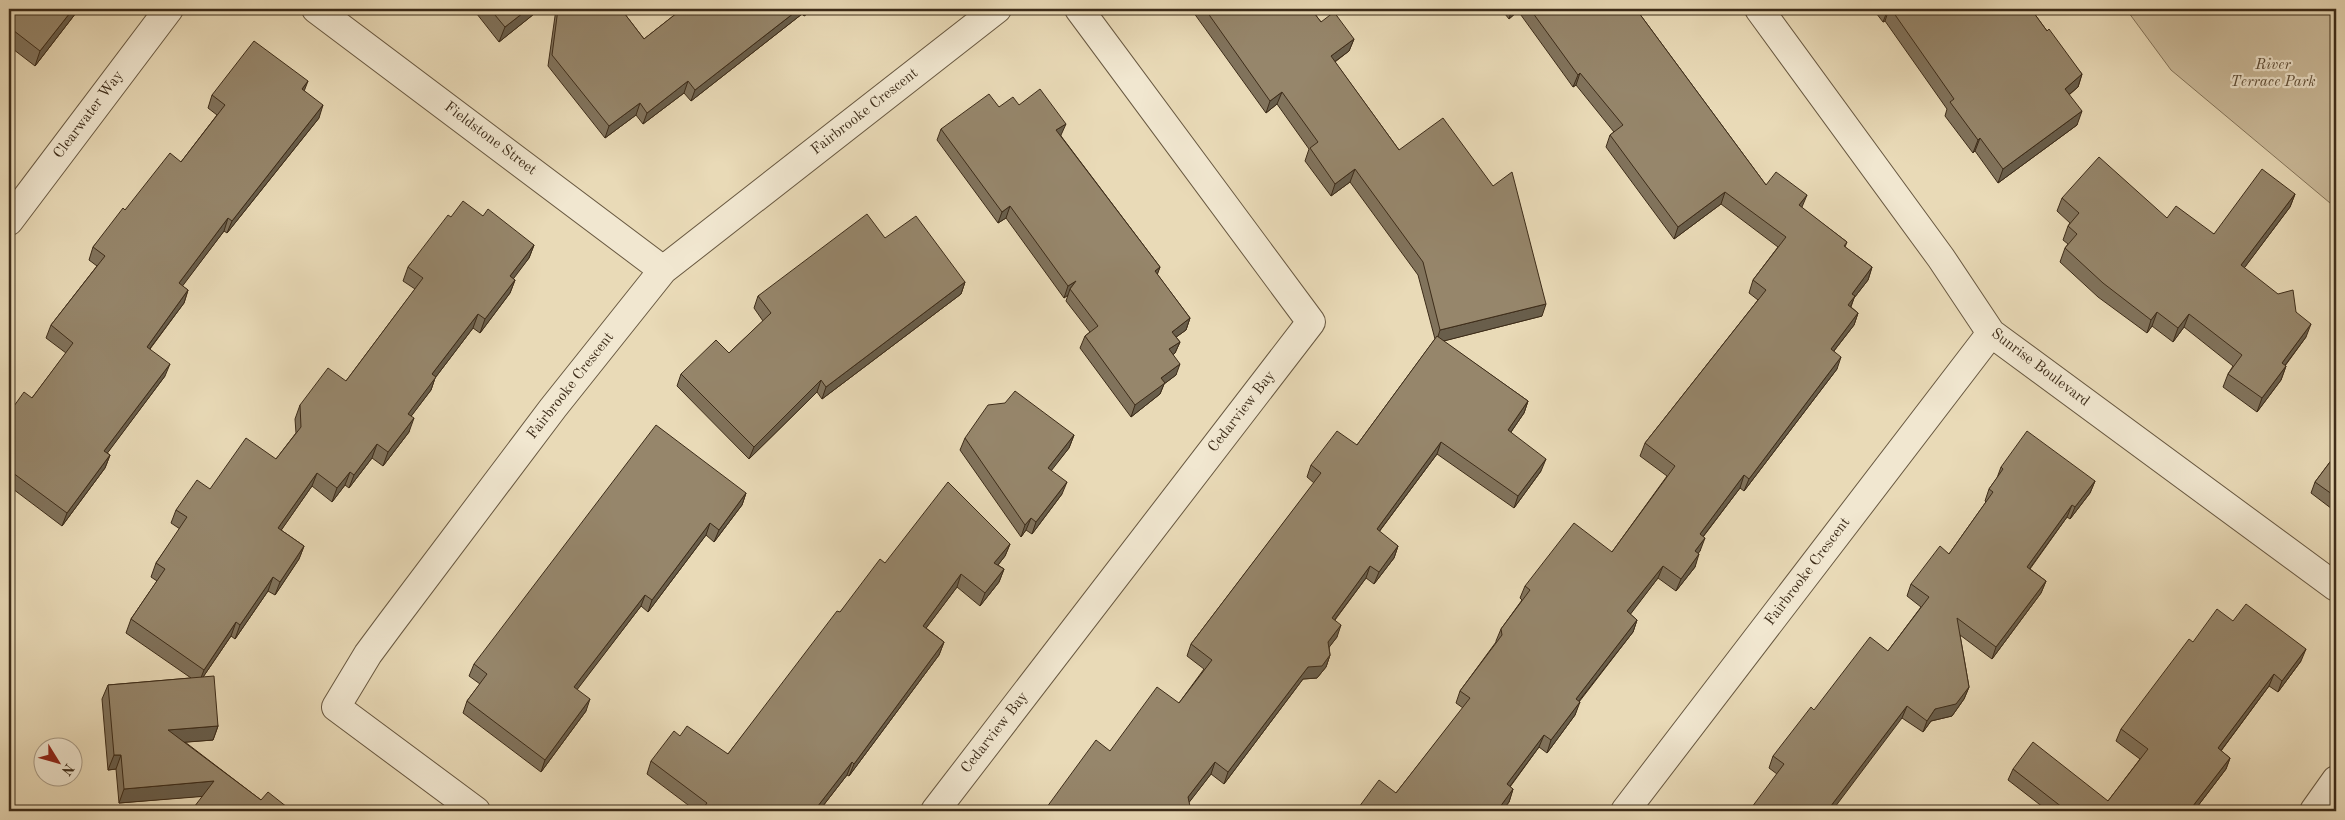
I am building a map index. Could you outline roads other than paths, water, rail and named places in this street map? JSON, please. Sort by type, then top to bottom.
[{"type":"street","name":"Clearwater Way","points":[[9,222],[170,9]]},
{"type":"street","name":"Fieldstone Street","points":[[316,9],[663,270]]},
{"type":"street","name":"Fairbrooke Crescent","points":[[476,811],[336,707],[368,654],[553,408],[663,270],[997,9]]},
{"type":"street","name":"Cedarview Bay","points":[[935,811],[1311,322],[1079,9]]},
{"type":"street","name":"Sunrise Boulevard","points":[[1759,9],[1941,258],[1991,333],[2336,587]]},
{"type":"street","name":"Fairbrooke Crescent","points":[[1625,811],[1991,333]]},
{"type":"street","points":[[2314,811],[2336,780]]},
{"type":"park label","name":"River Terrace Park","points":[[2273,74]]}]
